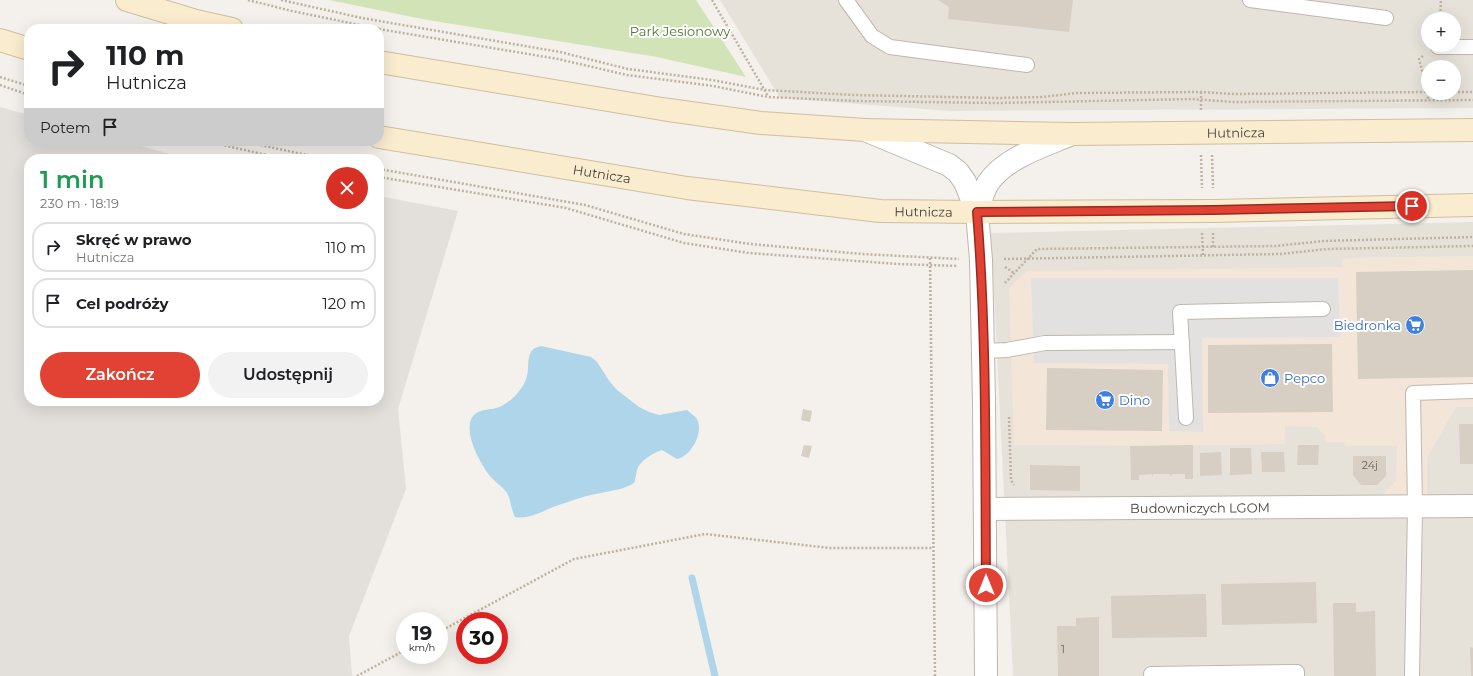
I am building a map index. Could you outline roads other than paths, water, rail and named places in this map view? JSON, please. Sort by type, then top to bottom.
[{"type":"main road","points":[[127,0],[210,24]]},
{"type":"main road","points":[[0,40],[24,47]]},
{"type":"main road","name":"Hutnicza","points":[[384,63],[662,109],[761,123],[865,130],[1072,134],[1473,130]]},
{"type":"main road","name":"Hutnicza","points":[[384,138],[687,188],[880,211],[977,212],[1207,210],[1473,205]]},
{"type":"street","points":[[865,130],[948,165],[958,172],[965,182],[977,212],[981,260],[983,351],[986,676]]},
{"type":"street","points":[[977,212],[987,184],[999,171],[1026,154],[1072,134]]},
{"type":"street","name":"Budowniczych LGOM","points":[[985,509],[1473,506]]},
{"type":"lane","points":[[846,0],[872,36],[890,46],[1027,65]]},
{"type":"lane","points":[[1250,0],[1386,18]]},
{"type":"lane","points":[[1461,47],[1473,47]]},
{"type":"lane","points":[[1186,418],[1180,312],[1322,309]]},
{"type":"lane","points":[[983,351],[1007,350],[1045,343],[1182,342]]},
{"type":"lane","points":[[1412,676],[1415,507],[1413,393],[1473,391]]},
{"type":"lane","points":[[1151,674],[1297,672],[1297,676]]},
{"type":"water","points":[[541,346],[591,357],[597,362],[617,390],[639,407],[649,412],[659,415],[687,410],[697,419],[699,425],[699,431],[695,443],[687,453],[677,459],[662,450],[645,459],[638,467],[634,483],[626,487],[578,498],[531,516],[520,518],[515,517],[507,493],[490,476],[481,463],[473,445],[470,428],[471,420],[475,414],[480,411],[503,405],[510,401],[518,393],[527,378],[531,352]]},
{"type":"waterway","points":[[692,578],[715,676]]},
{"type":"place","name":"Biedronka","points":[[1415,325]]},
{"type":"place","name":"Pepco","points":[[1270,378]]},
{"type":"place","name":"Dino","points":[[1105,400]]},
{"type":"park label","name":"Park Jesionowy","points":[[680,31]]}]
